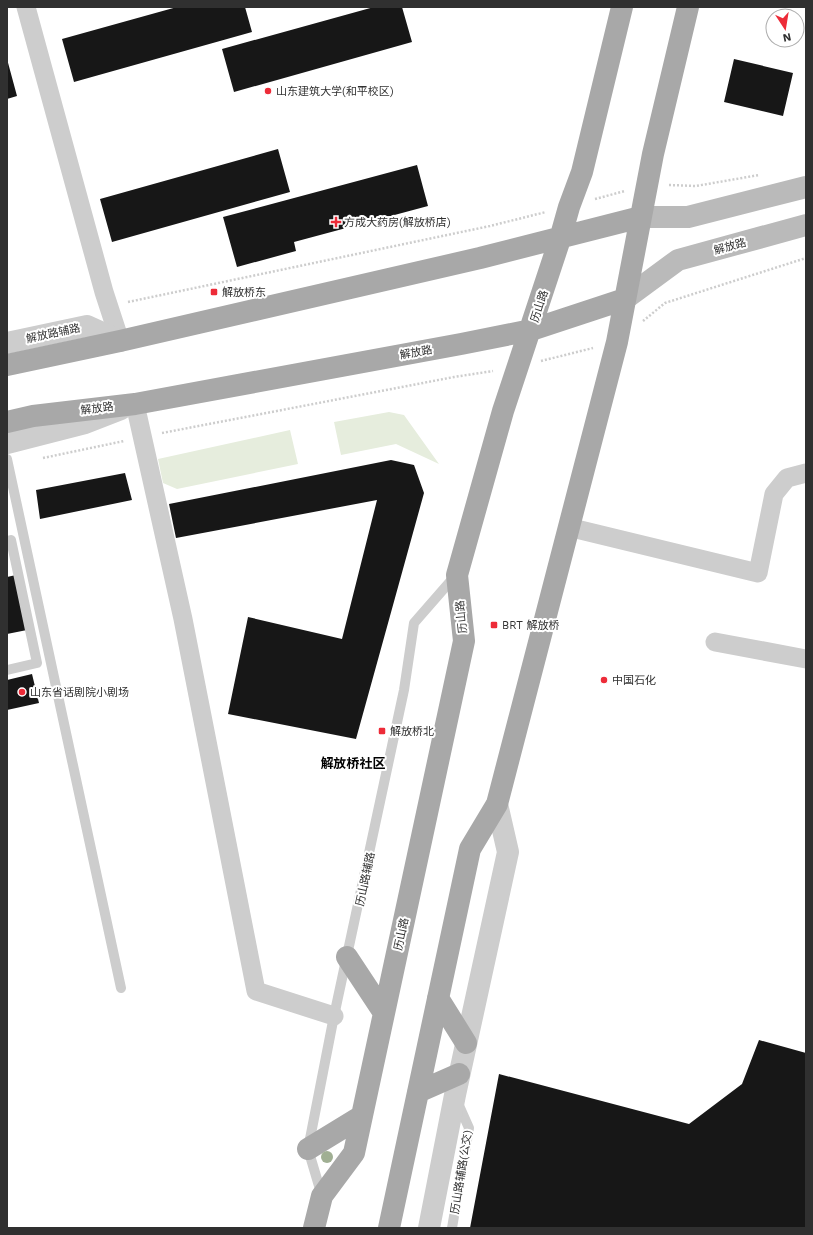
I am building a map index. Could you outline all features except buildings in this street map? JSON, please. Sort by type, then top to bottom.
[{"type":"main road","name":"历山路","points":[[314,1228],[322,1196],[354,1152],[362,1116],[464,641],[457,575],[503,411],[531,330],[569,207],[582,172],[622,7]]},
{"type":"main road","points":[[389,1228],[470,849],[497,804],[617,342],[641,217],[688,7]]},
{"type":"main road","points":[[7,365],[120,341],[560,239],[641,217],[688,217],[806,187]]},
{"type":"main road","name":"解放路","points":[[7,422],[32,416],[135,404],[531,330],[626,300],[678,260],[806,225]]},
{"type":"main road","points":[[347,957],[384,1012]]},
{"type":"main road","points":[[438,998],[466,1043]]},
{"type":"main road","points":[[418,1092],[459,1074]]},
{"type":"main road","points":[[308,1149],[362,1116]]},
{"type":"street","points":[[26,7],[120,341]]},
{"type":"street","name":"解放路辅路","points":[[7,343],[87,326],[120,341]]},
{"type":"street","points":[[7,443],[85,423],[135,404],[183,619],[256,991],[334,1016]]},
{"type":"street","points":[[568,527],[758,573],[774,494],[787,478],[806,473]]},
{"type":"street","points":[[716,642],[806,659]]},
{"type":"street","points":[[429,1228],[454,1095],[508,852],[497,804]]},
{"type":"lane","points":[[7,459],[121,988]]},
{"type":"lane","points":[[7,541],[11,540],[37,663],[7,670]]},
{"type":"lane","name":"历山路辅路","points":[[322,1196],[308,1149],[334,1016],[404,690],[414,623],[457,575]]},
{"type":"lane","name":"历山路辅路(公交)","points":[[452,1228],[469,1128],[454,1095]]},
{"type":"path","points":[[109,306],[483,228],[569,207],[648,184],[696,186],[762,174]]},
{"type":"green space","points":[[389,412],[404,415],[439,464],[396,444],[341,455],[334,422]]},
{"type":"green space","points":[[290,430],[298,464],[177,489],[163,483],[158,459]]},
{"type":"place","name":"山东建筑大学(和平校区)","points":[[268,91]]},
{"type":"place","name":"方成大药房(解放桥店)","points":[[336,222]]},
{"type":"place","name":"解放桥东","points":[[214,292]]},
{"type":"place","name":"BRT 解放桥","points":[[494,625]]},
{"type":"place","name":"中国石化","points":[[604,680]]},
{"type":"place","name":"山东省话剧院小剧场","points":[[22,692]]},
{"type":"place","name":"解放桥北","points":[[382,731]]},
{"type":"district","name":"解放桥社区","points":[[353,763]]}]
